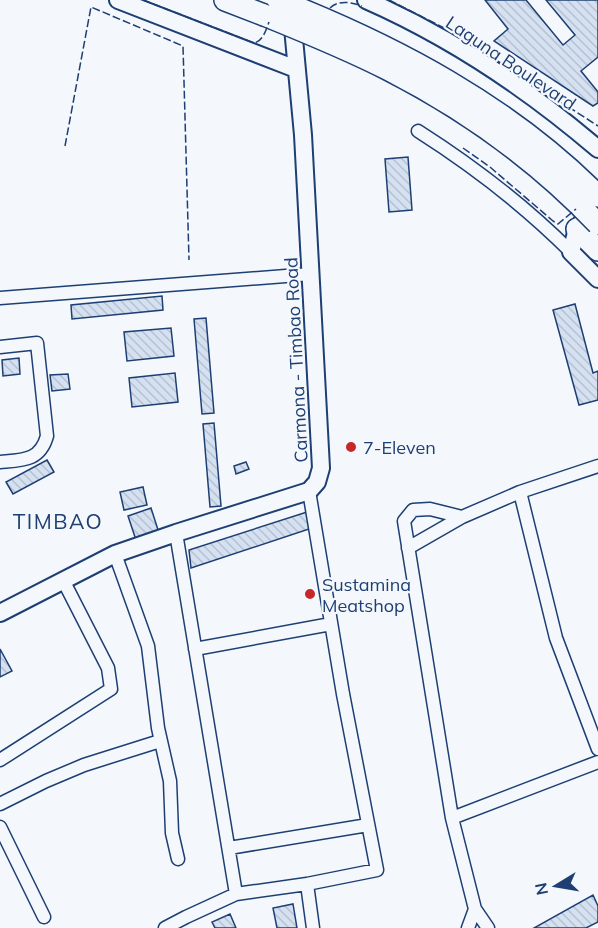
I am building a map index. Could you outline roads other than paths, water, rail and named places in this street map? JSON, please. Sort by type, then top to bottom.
[{"type":"highway","points":[[225,0],[326,19],[380,44],[439,76],[519,128],[571,170],[598,196]]},
{"type":"highway","points":[[271,8],[441,99],[495,134],[567,193],[588,236]]},
{"type":"main road","points":[[117,0],[296,69]]},
{"type":"main road","name":"Carmona - Timbao Road","points":[[291,0],[303,135],[321,468],[317,482],[309,491]]},
{"type":"main road","name":"Laguna Boulevard","points":[[366,0],[418,26],[480,62],[538,100],[598,149]]},
{"type":"main road","points":[[598,201],[588,236],[598,279]]},
{"type":"main road","points":[[0,613],[116,554],[309,491]]},
{"type":"street","points":[[418,131],[457,156],[528,211],[588,236]]},
{"type":"street","points":[[0,298],[311,274]]},
{"type":"street","points":[[0,347],[37,343],[47,435],[44,447],[38,453],[24,459],[0,462]]},
{"type":"street","points":[[408,548],[462,517],[520,492],[598,466]]},
{"type":"street","points":[[165,928],[189,922],[236,894],[307,884],[377,870],[343,694],[309,491]]},
{"type":"street","points":[[520,492],[556,638],[598,749]]},
{"type":"street","points":[[462,517],[430,509],[413,510],[404,521],[452,818],[475,909],[488,928]]},
{"type":"street","points":[[176,533],[236,894]]},
{"type":"street","points":[[116,554],[148,646],[160,741],[170,781],[172,833],[178,859]]},
{"type":"street","points":[[0,760],[111,689],[108,668],[63,580]]},
{"type":"street","points":[[195,649],[332,624]]},
{"type":"street","points":[[0,804],[84,765],[160,741]]},
{"type":"street","points":[[452,818],[598,762]]},
{"type":"street","points":[[229,848],[368,825]]},
{"type":"street","points":[[0,827],[44,917]]},
{"type":"street","points":[[307,884],[313,928]]},
{"type":"street","points":[[468,928],[475,909]]},
{"type":"place","name":"7-Eleven","points":[[351,447]]},
{"type":"place","name":"Sustamina Meatshop","points":[[310,594]]},
{"type":"district","name":"TIMBAO","points":[[58,521]]}]
